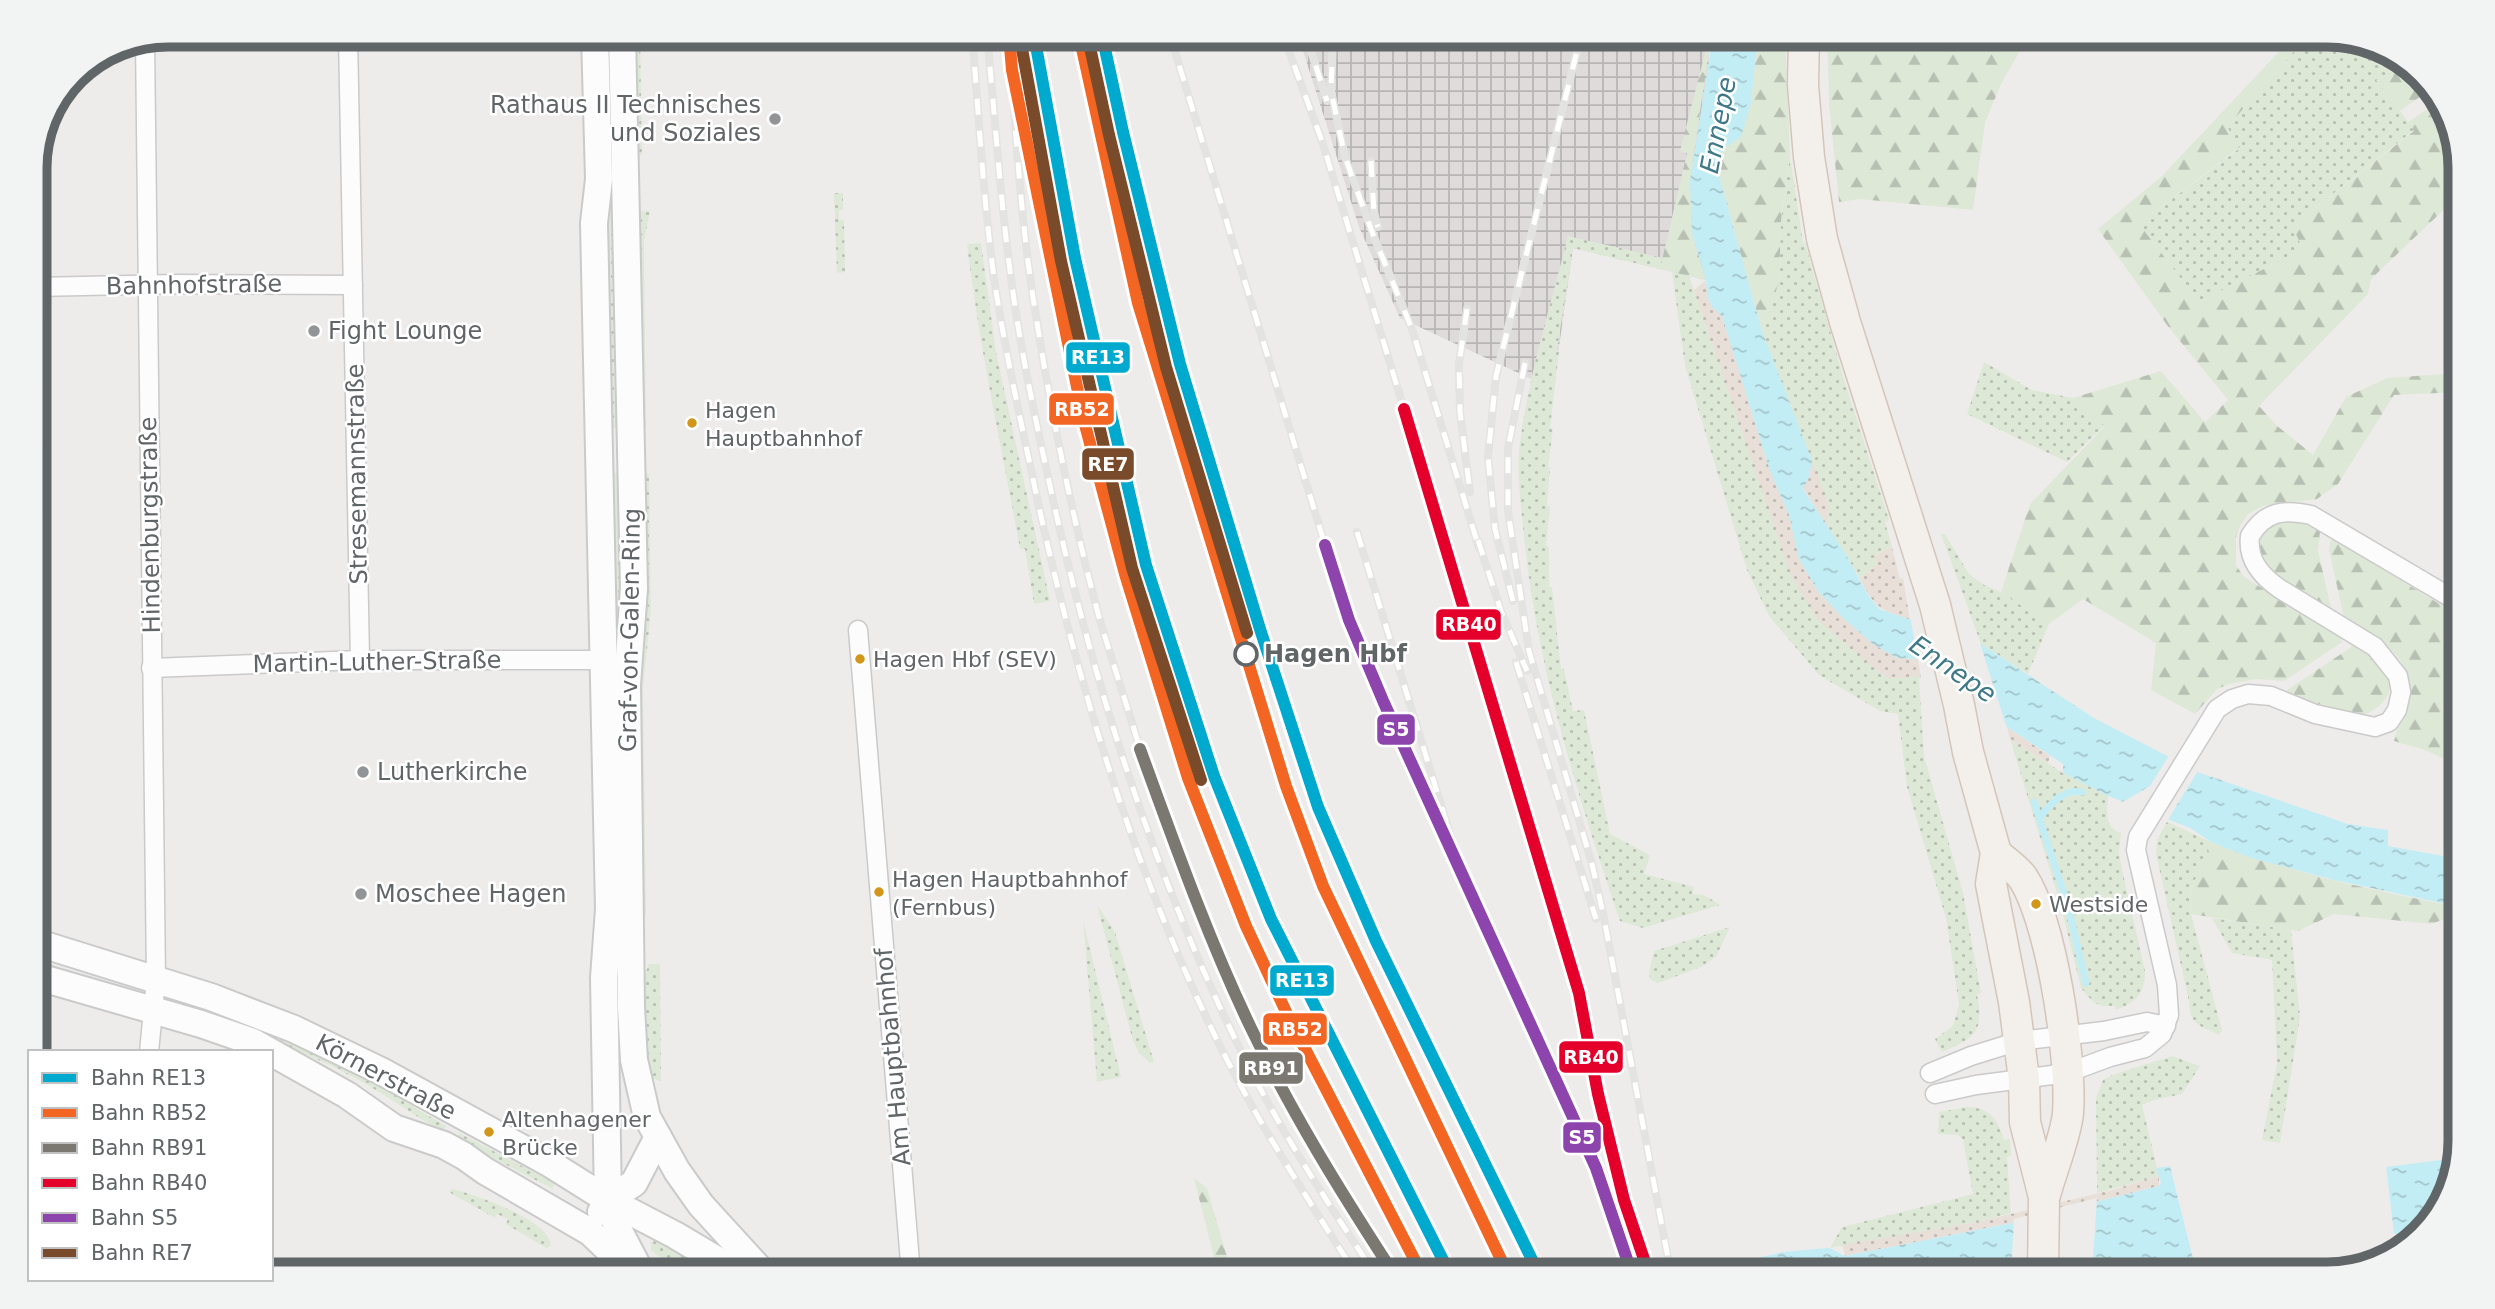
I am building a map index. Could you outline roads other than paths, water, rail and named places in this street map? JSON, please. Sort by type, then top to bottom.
[{"type":"main road","points":[[1804,47],[1803,85],[1809,157],[1822,239],[1844,323],[1935,605],[1968,752],[1996,853],[1991,884],[2004,943],[2019,1041],[2024,1079],[2025,1122],[2044,1198],[2043,1262]]},
{"type":"main road","points":[[1996,853],[2022,876],[2036,904],[2058,993],[2067,1073],[2068,1115],[2044,1198]]},
{"type":"street","name":"Stresemannstraße","points":[[348,47],[360,660]]},
{"type":"street","name":"Graf-von-Galen-Ring","points":[[594,47],[599,178],[594,223],[608,909],[604,978],[608,1200]]},
{"type":"street","name":"Graf-von-Galen-Ring","points":[[622,47],[634,588],[626,685],[634,1060],[641,1098],[658,1137],[701,1205],[753,1262]]},
{"type":"street","name":"Hindenburgstraße","points":[[145,50],[156,980],[149,1050]]},
{"type":"street","name":"Bahnhofstraße","points":[[48,287],[353,285]]},
{"type":"street","points":[[1935,1094],[1976,1085],[2067,1073],[2110,1057],[2145,1048],[2162,1034],[2169,1015],[2167,985],[2136,850],[2138,837],[2217,709],[2232,699],[2248,694],[2271,695],[2315,714],[2375,727],[2389,722],[2397,710],[2401,692],[2398,676],[2375,647],[2280,589],[2258,569],[2250,555],[2250,536],[2264,519],[2294,512],[2311,515],[2447,596]]},
{"type":"street","name":"Am Hauptbahnhof","points":[[858,630],[910,1262]]},
{"type":"street","name":"Martin-Luther-Straße","points":[[151,668],[360,660],[604,660]]},
{"type":"street","name":"Körnerstraße","points":[[48,946],[238,1007],[329,1045],[549,1163],[608,1200],[720,1262]]},
{"type":"street","name":"Körnerstraße","points":[[48,979],[253,1042],[267,1050]]},
{"type":"street","points":[[1930,1073],[1971,1056],[2019,1041],[2147,1022],[2166,1026]]},
{"type":"street","name":"Körnerstraße","points":[[273,1053],[347,1096],[394,1128],[444,1145],[464,1156],[590,1232],[624,1262]]},
{"type":"street","points":[[590,1232],[608,1200],[634,1183],[658,1137]]},
{"type":"street","points":[[608,1200],[618,1229],[636,1262]]},
{"type":"water","name":"Ennepe","points":[[1711,47],[1757,47],[1751,103],[1741,137],[1724,148],[1717,168],[1762,331],[1812,461],[1803,489],[1879,609],[1981,644],[2094,718],[2200,773],[2348,824],[2388,830],[2388,846],[2448,857],[2448,904],[2334,880],[2251,858],[2211,842],[2190,828],[2108,796],[2063,773],[2063,764],[2007,727],[1918,659],[1897,658],[1873,644],[1843,618],[1818,591],[1799,559],[1789,515],[1770,471],[1722,316],[1712,307],[1707,296],[1706,280],[1692,233],[1690,181]]},
{"type":"water","points":[[2446,1159],[2435,1194],[2427,1208],[2405,1233],[2394,1234],[2386,1167]]},
{"type":"water","points":[[2170,1166],[2194,1262],[1739,1262],[1783,1252],[1830,1248],[1845,1256],[2012,1223],[2159,1186],[2161,1183],[2156,1168]]},
{"type":"water","points":[[1687,1259],[1723,1262],[1669,1262]]},
{"type":"waterway","points":[[2040,817],[2063,795],[2082,792]]},
{"type":"waterway","points":[[2034,802],[2068,906],[2086,983]]},
{"type":"railway","points":[[973,47],[987,218],[1006,346],[1045,535],[1105,757],[1156,901],[1218,1042],[1266,1131],[1348,1262]]},
{"type":"railway","points":[[988,47],[1007,248],[1023,356],[1067,562],[1108,711],[1158,858],[1217,1001],[1279,1123],[1367,1262]]},
{"type":"railway","points":[[1009,47],[1026,241],[1048,387],[1089,579],[1140,749]]},
{"type":"railway","points":[[1174,47],[1325,545]]},
{"type":"railway","points":[[1287,47],[1322,141],[1404,409]]},
{"type":"railway","points":[[1310,47],[1327,101]]},
{"type":"railway","points":[[1333,47],[1331,91],[1345,157],[1412,329],[1479,548]]},
{"type":"railway","points":[[1513,601],[1495,529],[1488,457],[1496,376],[1578,47]]},
{"type":"railway","points":[[1371,161],[1374,213],[1378,227]]},
{"type":"railway","points":[[1467,309],[1459,364],[1460,412],[1470,492]]},
{"type":"railway","points":[[1525,363],[1508,448],[1508,511],[1529,651],[1592,864],[1669,1262]]},
{"type":"railway","points":[[1357,532],[1450,834],[1486,926]]},
{"type":"railway","points":[[1478,540],[1501,611],[1527,671]]},
{"type":"railway","points":[[1516,662],[1596,919]]},
{"type":"rail line","name":"RB52","points":[[1010,47],[1012,70],[1084,421],[1125,574],[1188,778],[1246,926],[1288,1016],[1416,1262]]},
{"type":"rail line","name":"RE7","points":[[1022,47],[1061,261],[1132,568],[1201,780]]},
{"type":"rail line","name":"RE13","points":[[1036,47],[1075,258],[1146,565],[1214,776],[1271,919],[1444,1262]]},
{"type":"rail line","name":"RB52","points":[[1082,47],[1138,303],[1286,786],[1323,886],[1502,1262]]},
{"type":"rail line","name":"RE7","points":[[1090,47],[1166,367],[1247,633]]},
{"type":"rail line","name":"RE13","points":[[1105,47],[1180,364],[1260,629],[1318,807],[1376,941],[1533,1262]]},
{"type":"rail line","name":"RB40","points":[[1404,409],[1579,993],[1598,1094],[1624,1200],[1645,1262]]},
{"type":"rail line","name":"S5","points":[[1325,545],[1349,620],[1384,703],[1596,1168],[1628,1262]]},
{"type":"rail line","name":"RB91","points":[[1140,749],[1205,923],[1250,1026],[1282,1090],[1386,1262]]},
{"type":"place","name":"Rathaus II Technisches und Soziales","points":[[775,119]]},
{"type":"place","name":"Fight Lounge","points":[[314,331]]},
{"type":"place","name":"Hagen Hauptbahnhof","points":[[692,423]]},
{"type":"place","name":"Hagen Hbf","points":[[1246,654]]},
{"type":"place","name":"Hagen Hbf (SEV)","points":[[860,659]]},
{"type":"place","name":"Lutherkirche","points":[[363,772]]},
{"type":"place","name":"Hagen Hauptbahnhof (Fernbus)","points":[[879,892]]},
{"type":"place","name":"Moschee Hagen","points":[[361,894]]},
{"type":"place","name":"Westside","points":[[2036,904]]},
{"type":"place","name":"Altenhagener Brücke","points":[[489,1132]]}]
